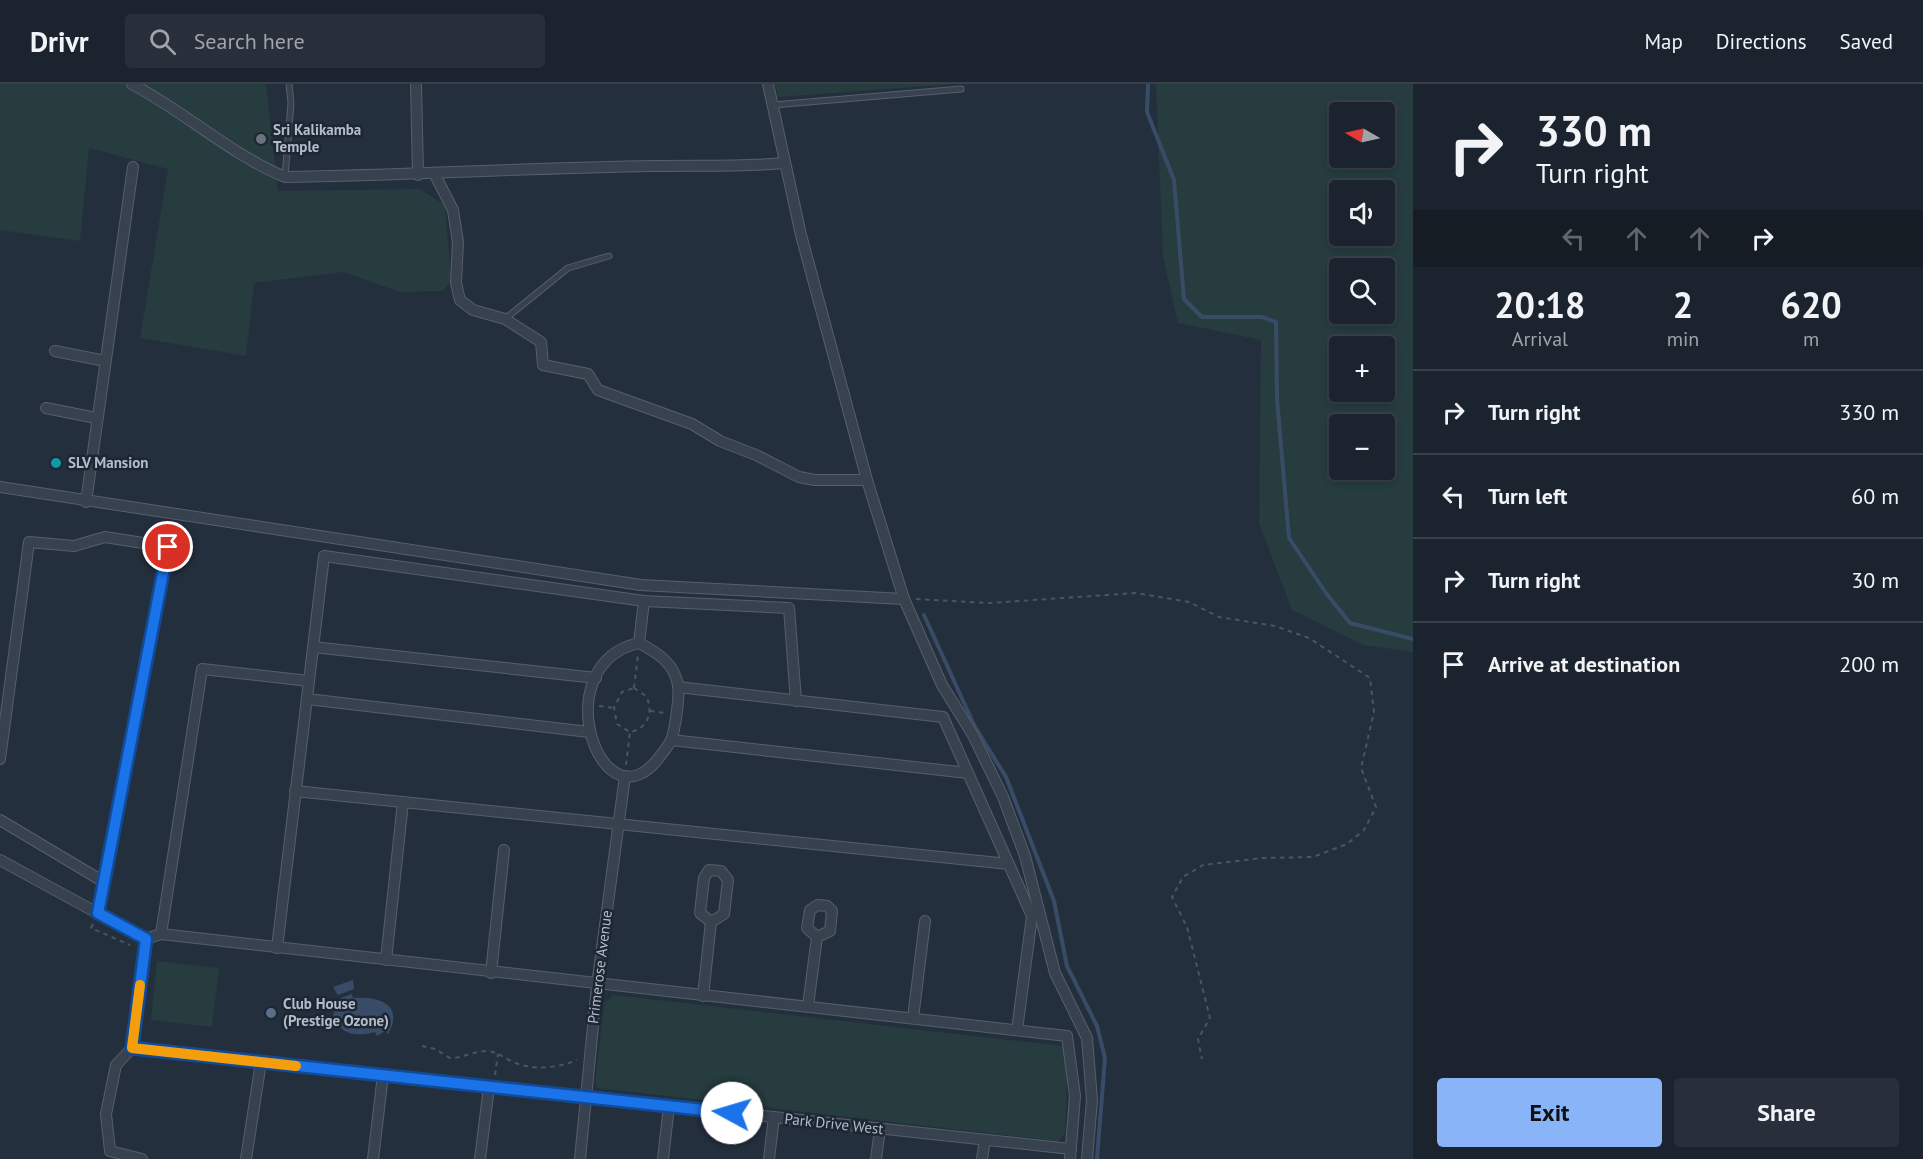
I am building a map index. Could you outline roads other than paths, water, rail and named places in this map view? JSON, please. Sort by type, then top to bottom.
[{"type":"street","points":[[132,84],[210,135],[267,169],[285,177],[435,175],[654,165],[741,166],[785,163]]},
{"type":"street","points":[[416,84],[418,175]]},
{"type":"street","points":[[768,84],[801,235],[867,480],[904,599],[942,685],[974,735],[1003,797],[1025,856],[1055,973],[1087,1038],[1092,1100],[1087,1159]]},
{"type":"street","points":[[86,502],[133,167]]},
{"type":"street","points":[[435,175],[453,210],[458,242],[456,283],[460,300],[473,310],[505,320],[541,342],[543,365],[588,374],[598,390],[692,424],[720,441],[756,455],[799,477],[815,480],[867,480]]},
{"type":"street","points":[[55,351],[105,360]]},
{"type":"street","points":[[45,408],[96,418]]},
{"type":"street","points":[[0,487],[86,502],[641,585],[904,599]]},
{"type":"street","points":[[0,759],[29,542],[74,546],[105,537],[168,547],[98,913]]},
{"type":"street","points":[[277,948],[324,556],[644,601],[789,608],[796,701]]},
{"type":"street","points":[[639,643],[644,601]]},
{"type":"street","points":[[639,643],[666,661],[671,667],[678,687],[671,740],[656,762],[641,774],[605,766],[594,749],[589,732],[590,705],[596,678],[606,661],[622,647],[639,643]]},
{"type":"street","points":[[313,647],[596,678]]},
{"type":"street","points":[[161,934],[202,669],[309,681]]},
{"type":"street","points":[[678,687],[943,717],[1032,916],[1017,1030]]},
{"type":"street","points":[[307,699],[589,732]]},
{"type":"street","points":[[671,740],[968,773]]},
{"type":"street","name":"Primerose Avenue","points":[[580,1159],[597,985],[618,825],[628,771]]},
{"type":"street","points":[[295,791],[1009,864]]},
{"type":"street","points":[[386,960],[403,802]]},
{"type":"street","points":[[0,820],[104,882]]},
{"type":"street","points":[[491,973],[504,850]]},
{"type":"street","points":[[0,860],[146,939],[161,934],[597,985],[808,1006],[1067,1036],[1075,1096],[1070,1154]]},
{"type":"street","points":[[710,870],[721,871],[728,880],[724,914],[711,922],[700,913],[704,878],[710,870]]},
{"type":"street","points":[[914,1018],[925,921]]},
{"type":"street","points":[[704,996],[711,922]]},
{"type":"street","points":[[808,1006],[817,937]]},
{"type":"street","points":[[142,1159],[110,1150],[106,1114],[116,1065],[132,1048],[146,939]]},
{"type":"street","name":"Park Drive West","points":[[132,1048],[984,1140],[1070,1154]]},
{"type":"street","points":[[246,1159],[261,1062]]},
{"type":"street","points":[[373,1159],[383,1075]]},
{"type":"street","points":[[480,1159],[491,1087]]},
{"type":"street","points":[[663,1159],[669,1106]]},
{"type":"street","points":[[769,1159],[774,1118]]},
{"type":"street","points":[[876,1159],[880,1129]]},
{"type":"street","points":[[982,1159],[984,1140]]},
{"type":"lane","points":[[285,177],[291,103],[289,84]]},
{"type":"lane","points":[[773,105],[961,89]]},
{"type":"lane","points":[[505,320],[568,268],[609,256]]},
{"type":"water","points":[[353,980],[354,989],[338,995],[333,987]]},
{"type":"water","points":[[352,994],[353,998],[380,1001],[391,1009],[392,1024],[388,1034],[385,1031],[377,1036],[375,1032],[356,1034],[340,1028],[333,1017],[335,1007],[340,1003],[338,999]]},
{"type":"waterway","points":[[1148,84],[1147,112],[1174,180],[1184,299],[1202,317],[1262,317],[1276,322],[1277,399],[1289,538],[1326,593],[1350,623],[1413,639]]},
{"type":"waterway","points":[[924,615],[975,727],[1006,777],[1054,901],[1067,966],[1097,1026],[1105,1058],[1097,1159]]},
{"type":"place","name":"Sri Kalikamba Temple","points":[[261,139]]},
{"type":"place","name":"SLV Mansion","points":[[56,463]]},
{"type":"place","name":"Club House (Prestige Ozone)","points":[[271,1013]]}]
